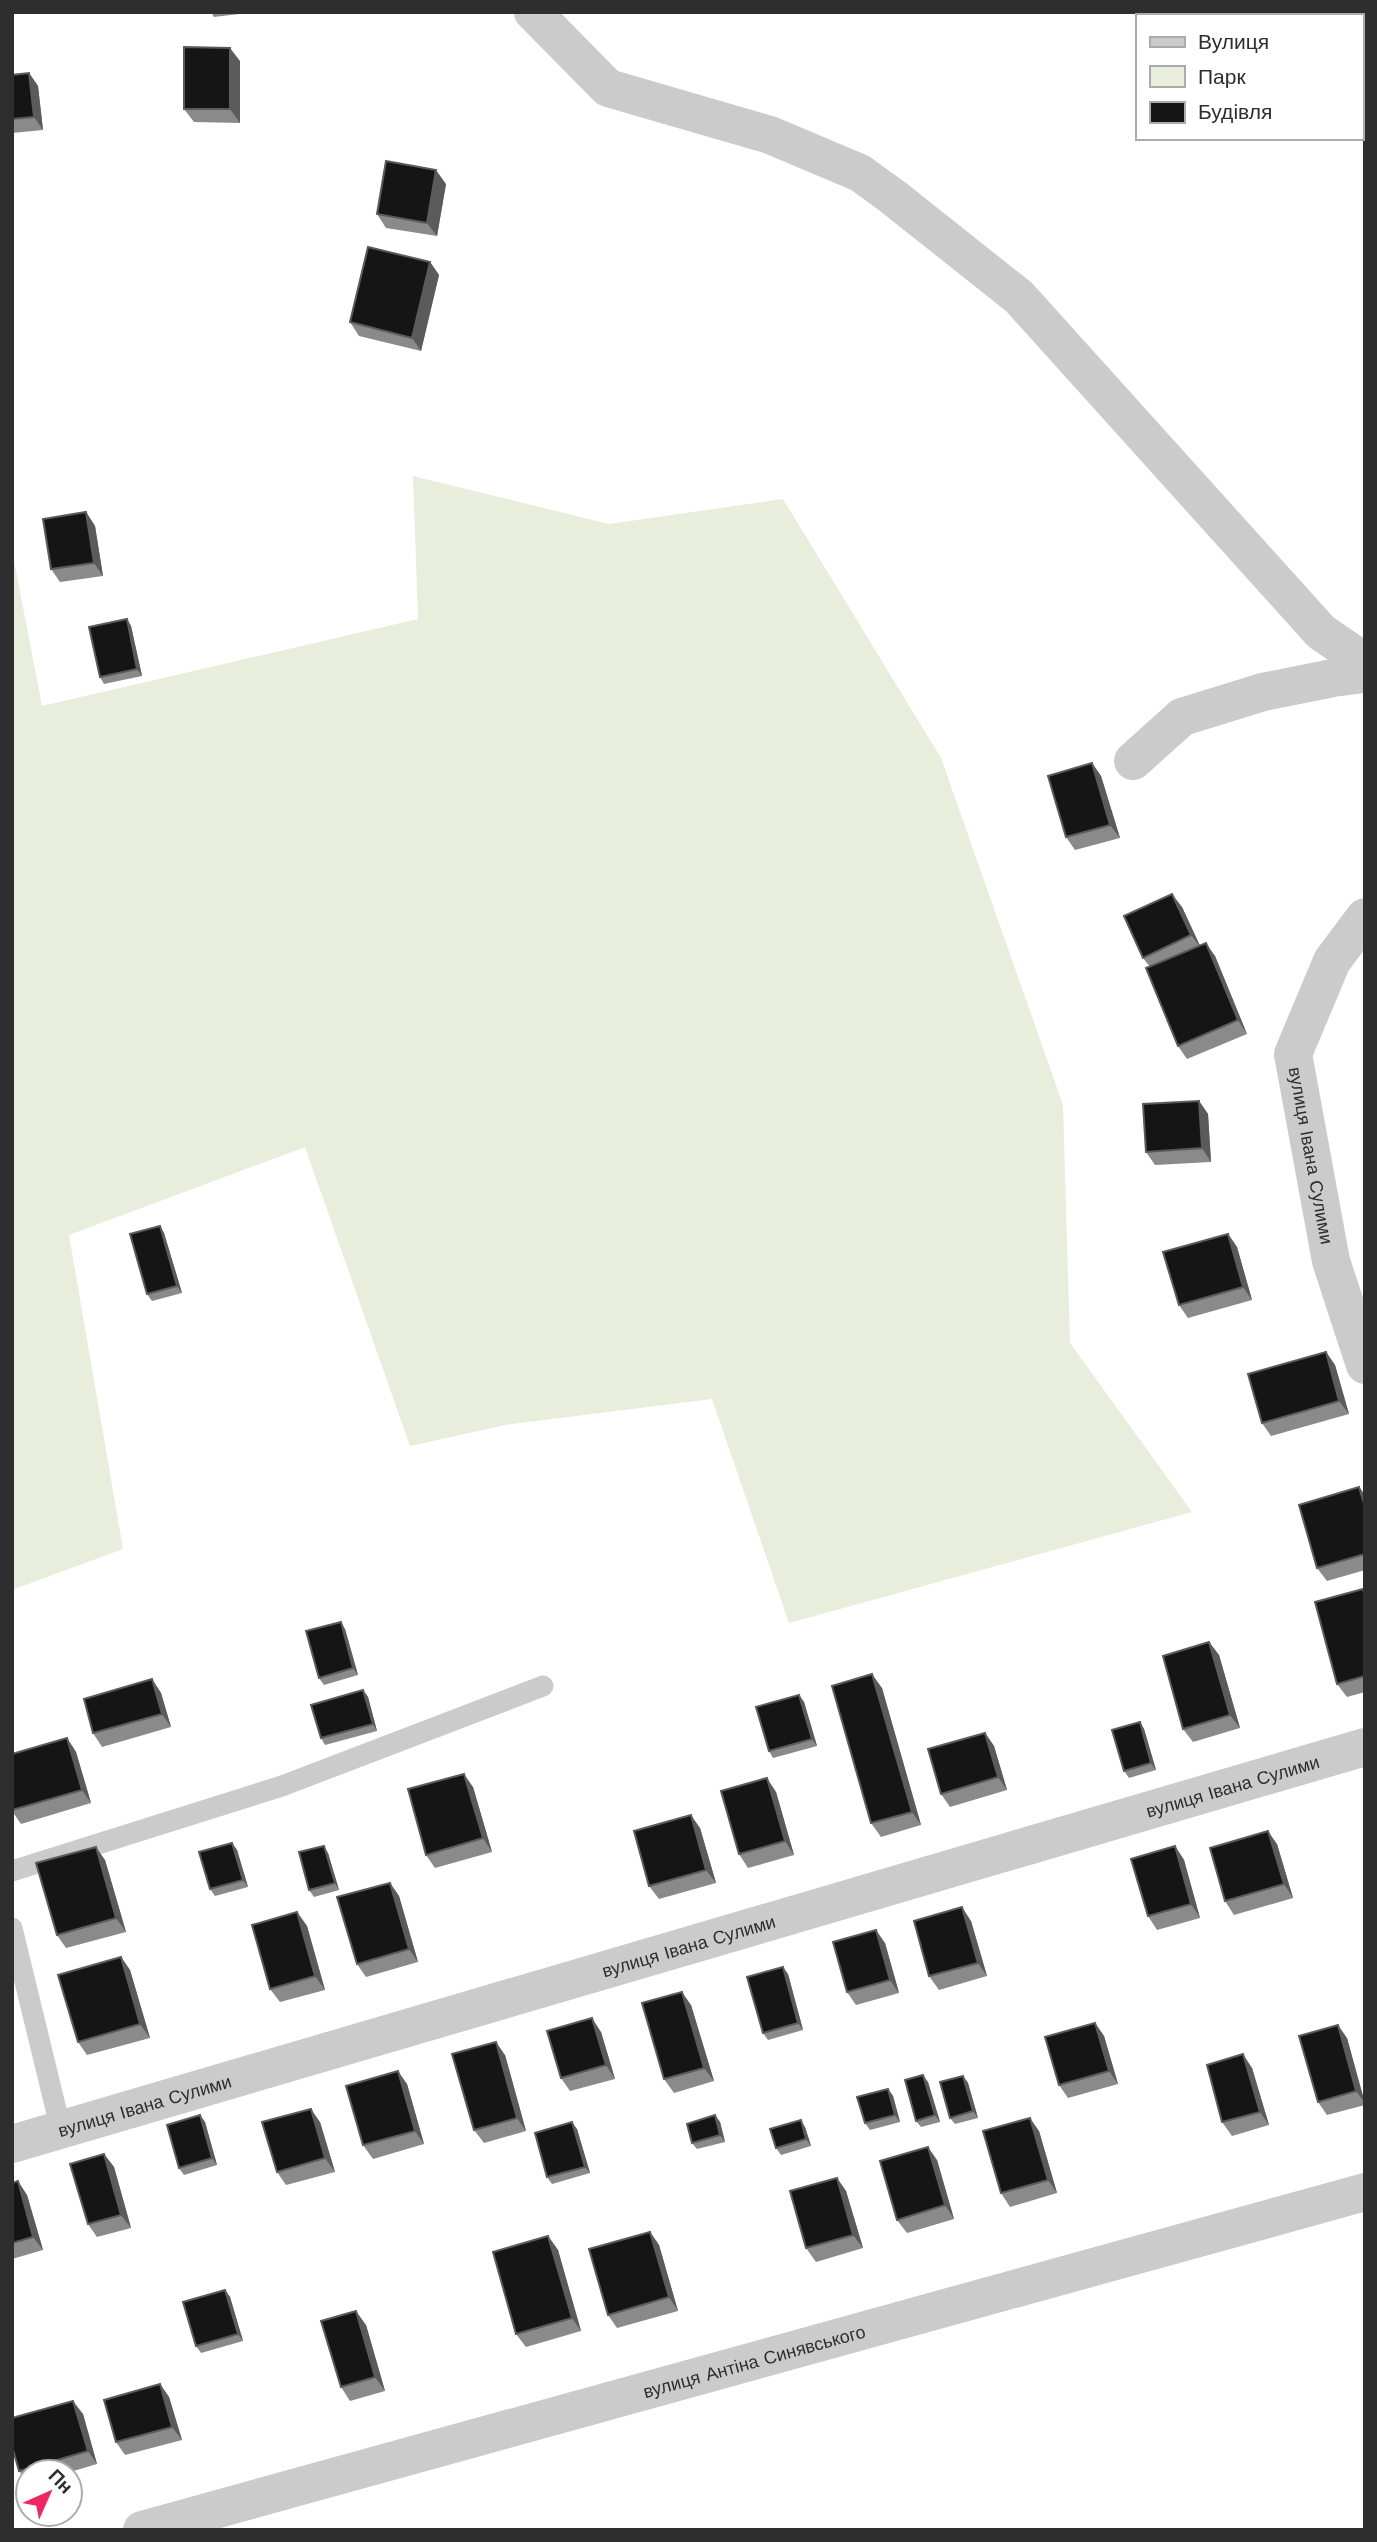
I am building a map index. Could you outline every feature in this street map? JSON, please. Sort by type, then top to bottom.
[{"type":"street","points":[[533,12],[608,88],[771,135],[860,173],[893,197],[1020,297],[1321,632],[1365,662]]},
{"type":"street","points":[[1133,761],[1182,716],[1263,692],[1365,674]]},
{"type":"street","name":"вулиця Івана Сулими","points":[[1365,917],[1332,961],[1293,1054],[1331,1261],[1365,1364]]},
{"type":"street","name":"вулиця Івана Сулими","points":[[12,2144],[1365,1747]]},
{"type":"street","name":"вулиця Антіна Синявського","points":[[142,2530],[1365,2192]]},
{"type":"lane","points":[[12,1871],[282,1786],[543,1686]]},
{"type":"lane","points":[[12,1928],[61,2130]]},
{"type":"green space","points":[[413,476],[609,524],[783,499],[941,758],[1063,1105],[1070,1343],[1192,1512],[789,1623],[712,1399],[505,1425],[410,1446],[305,1147],[69,1235],[123,1549],[12,1590],[12,550],[42,706],[418,619]]},
{"type":"building","points":[[184,47],[230,48],[230,109],[184,109]]},
{"type":"building","points":[[29,73],[34,117],[12,119],[12,75]]},
{"type":"building","points":[[386,161],[436,170],[427,223],[377,214]]},
{"type":"building","points":[[368,247],[430,262],[412,338],[350,322]]},
{"type":"building","points":[[86,512],[94,563],[51,569],[43,519]]},
{"type":"building","points":[[127,619],[137,669],[100,677],[89,627]]},
{"type":"building","points":[[1092,763],[1110,825],[1066,837],[1048,776]]},
{"type":"building","points":[[1172,894],[1191,935],[1143,958],[1124,916]]},
{"type":"building","points":[[1206,943],[1238,1020],[1178,1046],[1146,968]]},
{"type":"building","points":[[1199,1101],[1202,1148],[1146,1152],[1143,1104]]},
{"type":"building","points":[[160,1226],[177,1286],[147,1294],[130,1234]]},
{"type":"building","points":[[1228,1234],[1243,1287],[1179,1305],[1163,1252]]},
{"type":"building","points":[[1326,1352],[1339,1401],[1262,1423],[1248,1374]]},
{"type":"building","points":[[1359,1487],[1365,1507],[1365,1554],[1317,1568],[1299,1505]]},
{"type":"building","points":[[1363,1589],[1365,1676],[1337,1684],[1315,1602]]},
{"type":"building","points":[[341,1622],[353,1668],[319,1678],[306,1631]]},
{"type":"building","points":[[1209,1642],[1230,1715],[1183,1729],[1163,1656]]},
{"type":"building","points":[[872,1674],[912,1812],[871,1823],[832,1686]]},
{"type":"building","points":[[152,1679],[162,1714],[93,1733],[84,1699]]},
{"type":"building","points":[[363,1690],[373,1724],[321,1738],[311,1705]]},
{"type":"building","points":[[799,1695],[812,1739],[769,1751],[756,1707]]},
{"type":"building","points":[[1140,1722],[1151,1763],[1124,1771],[1112,1730]]},
{"type":"building","points":[[985,1733],[998,1777],[941,1794],[928,1749]]},
{"type":"building","points":[[67,1738],[82,1790],[12,1810],[12,1754]]},
{"type":"building","points":[[464,1774],[483,1838],[426,1855],[408,1789]]},
{"type":"building","points":[[767,1778],[785,1841],[739,1854],[721,1791]]},
{"type":"building","points":[[691,1815],[706,1870],[649,1886],[634,1831]]},
{"type":"building","points":[[1268,1831],[1284,1884],[1225,1901],[1210,1848]]},
{"type":"building","points":[[232,1843],[243,1880],[210,1889],[199,1852]]},
{"type":"building","points":[[324,1846],[335,1883],[309,1890],[299,1852]]},
{"type":"building","points":[[1175,1846],[1191,1904],[1148,1916],[1131,1859]]},
{"type":"building","points":[[96,1847],[116,1918],[57,1935],[36,1863]]},
{"type":"building","points":[[390,1883],[409,1949],[357,1964],[337,1897]]},
{"type":"building","points":[[962,1907],[978,1963],[929,1976],[914,1921]]},
{"type":"building","points":[[297,1912],[315,1976],[270,1989],[252,1925]]},
{"type":"building","points":[[876,1930],[890,1980],[847,1992],[833,1942]]},
{"type":"building","points":[[121,1957],[140,2024],[78,2042],[58,1975]]},
{"type":"building","points":[[783,1967],[798,2023],[763,2033],[747,1977]]},
{"type":"building","points":[[682,1992],[704,2068],[664,2079],[642,2003]]},
{"type":"building","points":[[592,2018],[606,2065],[561,2078],[547,2031]]},
{"type":"building","points":[[1095,2023],[1109,2071],[1059,2085],[1045,2037]]},
{"type":"building","points":[[1338,2025],[1356,2091],[1318,2102],[1299,2036]]},
{"type":"building","points":[[496,2042],[517,2118],[474,2130],[452,2054]]},
{"type":"building","points":[[1243,2054],[1260,2112],[1222,2122],[1207,2065]]},
{"type":"building","points":[[398,2071],[415,2131],[363,2145],[346,2086]]},
{"type":"building","points":[[923,2075],[935,2115],[916,2121],[905,2080]]},
{"type":"building","points":[[963,2076],[973,2111],[950,2118],[940,2082]]},
{"type":"building","points":[[888,2089],[895,2115],[865,2123],[857,2097]]},
{"type":"building","points":[[311,2109],[325,2158],[277,2172],[262,2122]]},
{"type":"building","points":[[200,2115],[212,2158],[179,2168],[167,2125]]},
{"type":"building","points":[[715,2115],[720,2135],[692,2143],[687,2124]]},
{"type":"building","points":[[1030,2118],[1048,2180],[1001,2193],[983,2131]]},
{"type":"building","points":[[801,2120],[806,2139],[776,2148],[770,2129]]},
{"type":"building","points":[[572,2122],[585,2167],[547,2177],[535,2133]]},
{"type":"building","points":[[928,2147],[945,2205],[897,2220],[880,2161]]},
{"type":"building","points":[[104,2154],[121,2215],[88,2224],[70,2164]]},
{"type":"building","points":[[837,2178],[853,2235],[806,2248],[790,2191]]},
{"type":"building","points":[[18,2181],[33,2237],[12,2243],[12,2183]]},
{"type":"building","points":[[650,2232],[669,2297],[608,2315],[589,2249]]},
{"type":"building","points":[[548,2236],[572,2318],[516,2334],[493,2252]]},
{"type":"building","points":[[225,2290],[238,2334],[196,2346],[183,2302]]},
{"type":"building","points":[[356,2311],[375,2377],[341,2387],[321,2321]]},
{"type":"building","points":[[160,2384],[172,2427],[116,2442],[104,2400]]},
{"type":"building","points":[[73,2401],[88,2451],[64,2458],[15,2458],[12,2446],[12,2418]]}]
